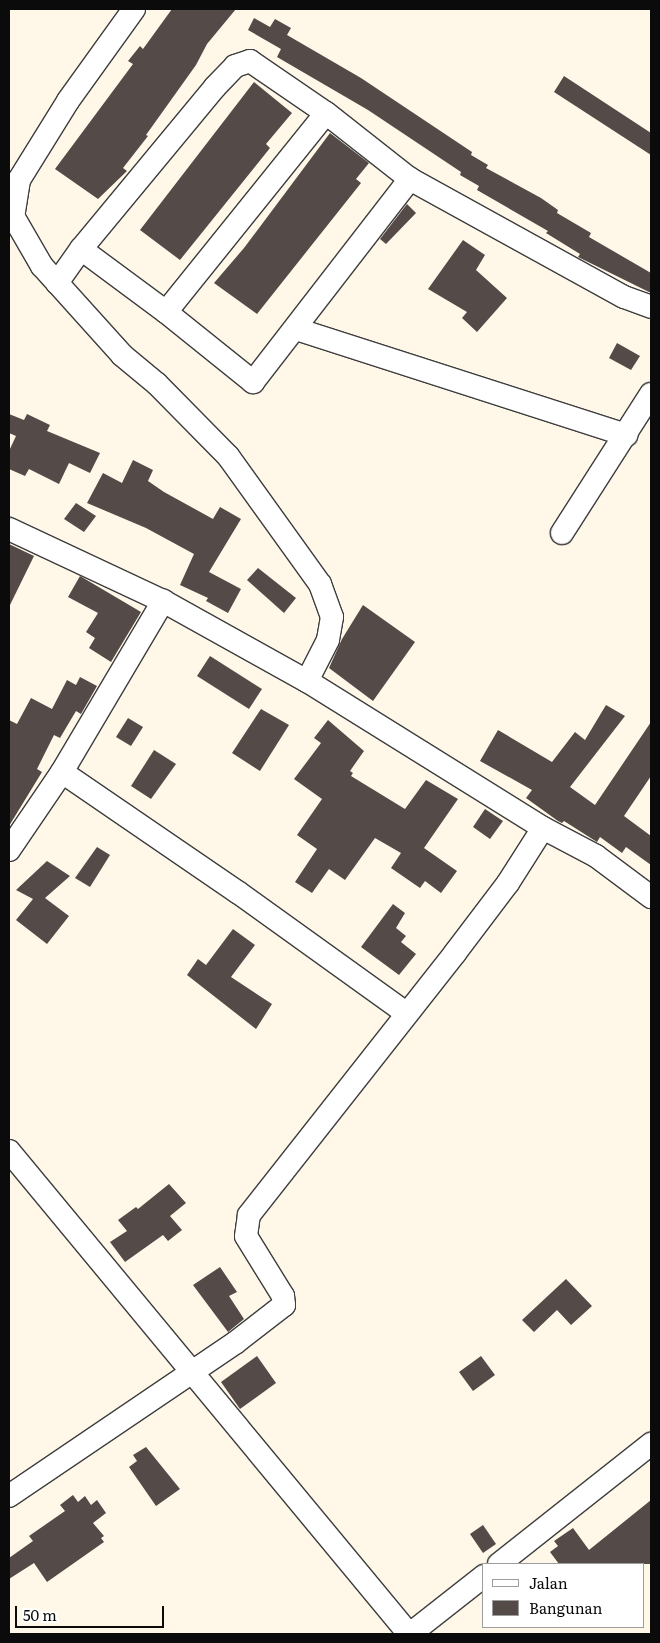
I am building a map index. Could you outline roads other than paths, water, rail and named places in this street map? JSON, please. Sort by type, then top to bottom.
[{"type":"street","points":[[134,9],[68,101],[19,180],[13,216],[42,266],[57,283],[122,355],[157,384],[228,456],[320,584],[332,617],[328,640],[307,681]]},
{"type":"street","points":[[57,283],[81,249],[235,66],[250,61],[326,113],[410,179],[616,293],[651,307]]},
{"type":"street","points":[[166,312],[326,113]]},
{"type":"street","points":[[81,249],[166,312],[253,382],[296,329],[410,179]]},
{"type":"street","points":[[296,329],[626,435]]},
{"type":"street","points":[[562,533],[626,435],[648,409]]},
{"type":"street","points":[[9,529],[163,601],[307,681],[543,828],[596,856],[651,897]]},
{"type":"street","points":[[9,850],[62,772],[163,601]]},
{"type":"street","points":[[62,772],[239,892],[406,1013]]},
{"type":"street","points":[[9,1496],[191,1373],[284,1305],[283,1296],[246,1236],[249,1215],[508,883],[543,828]]},
{"type":"street","points":[[9,1151],[191,1373],[410,1634],[482,1578]]},
{"type":"street","points":[[500,1563],[651,1444]]}]
